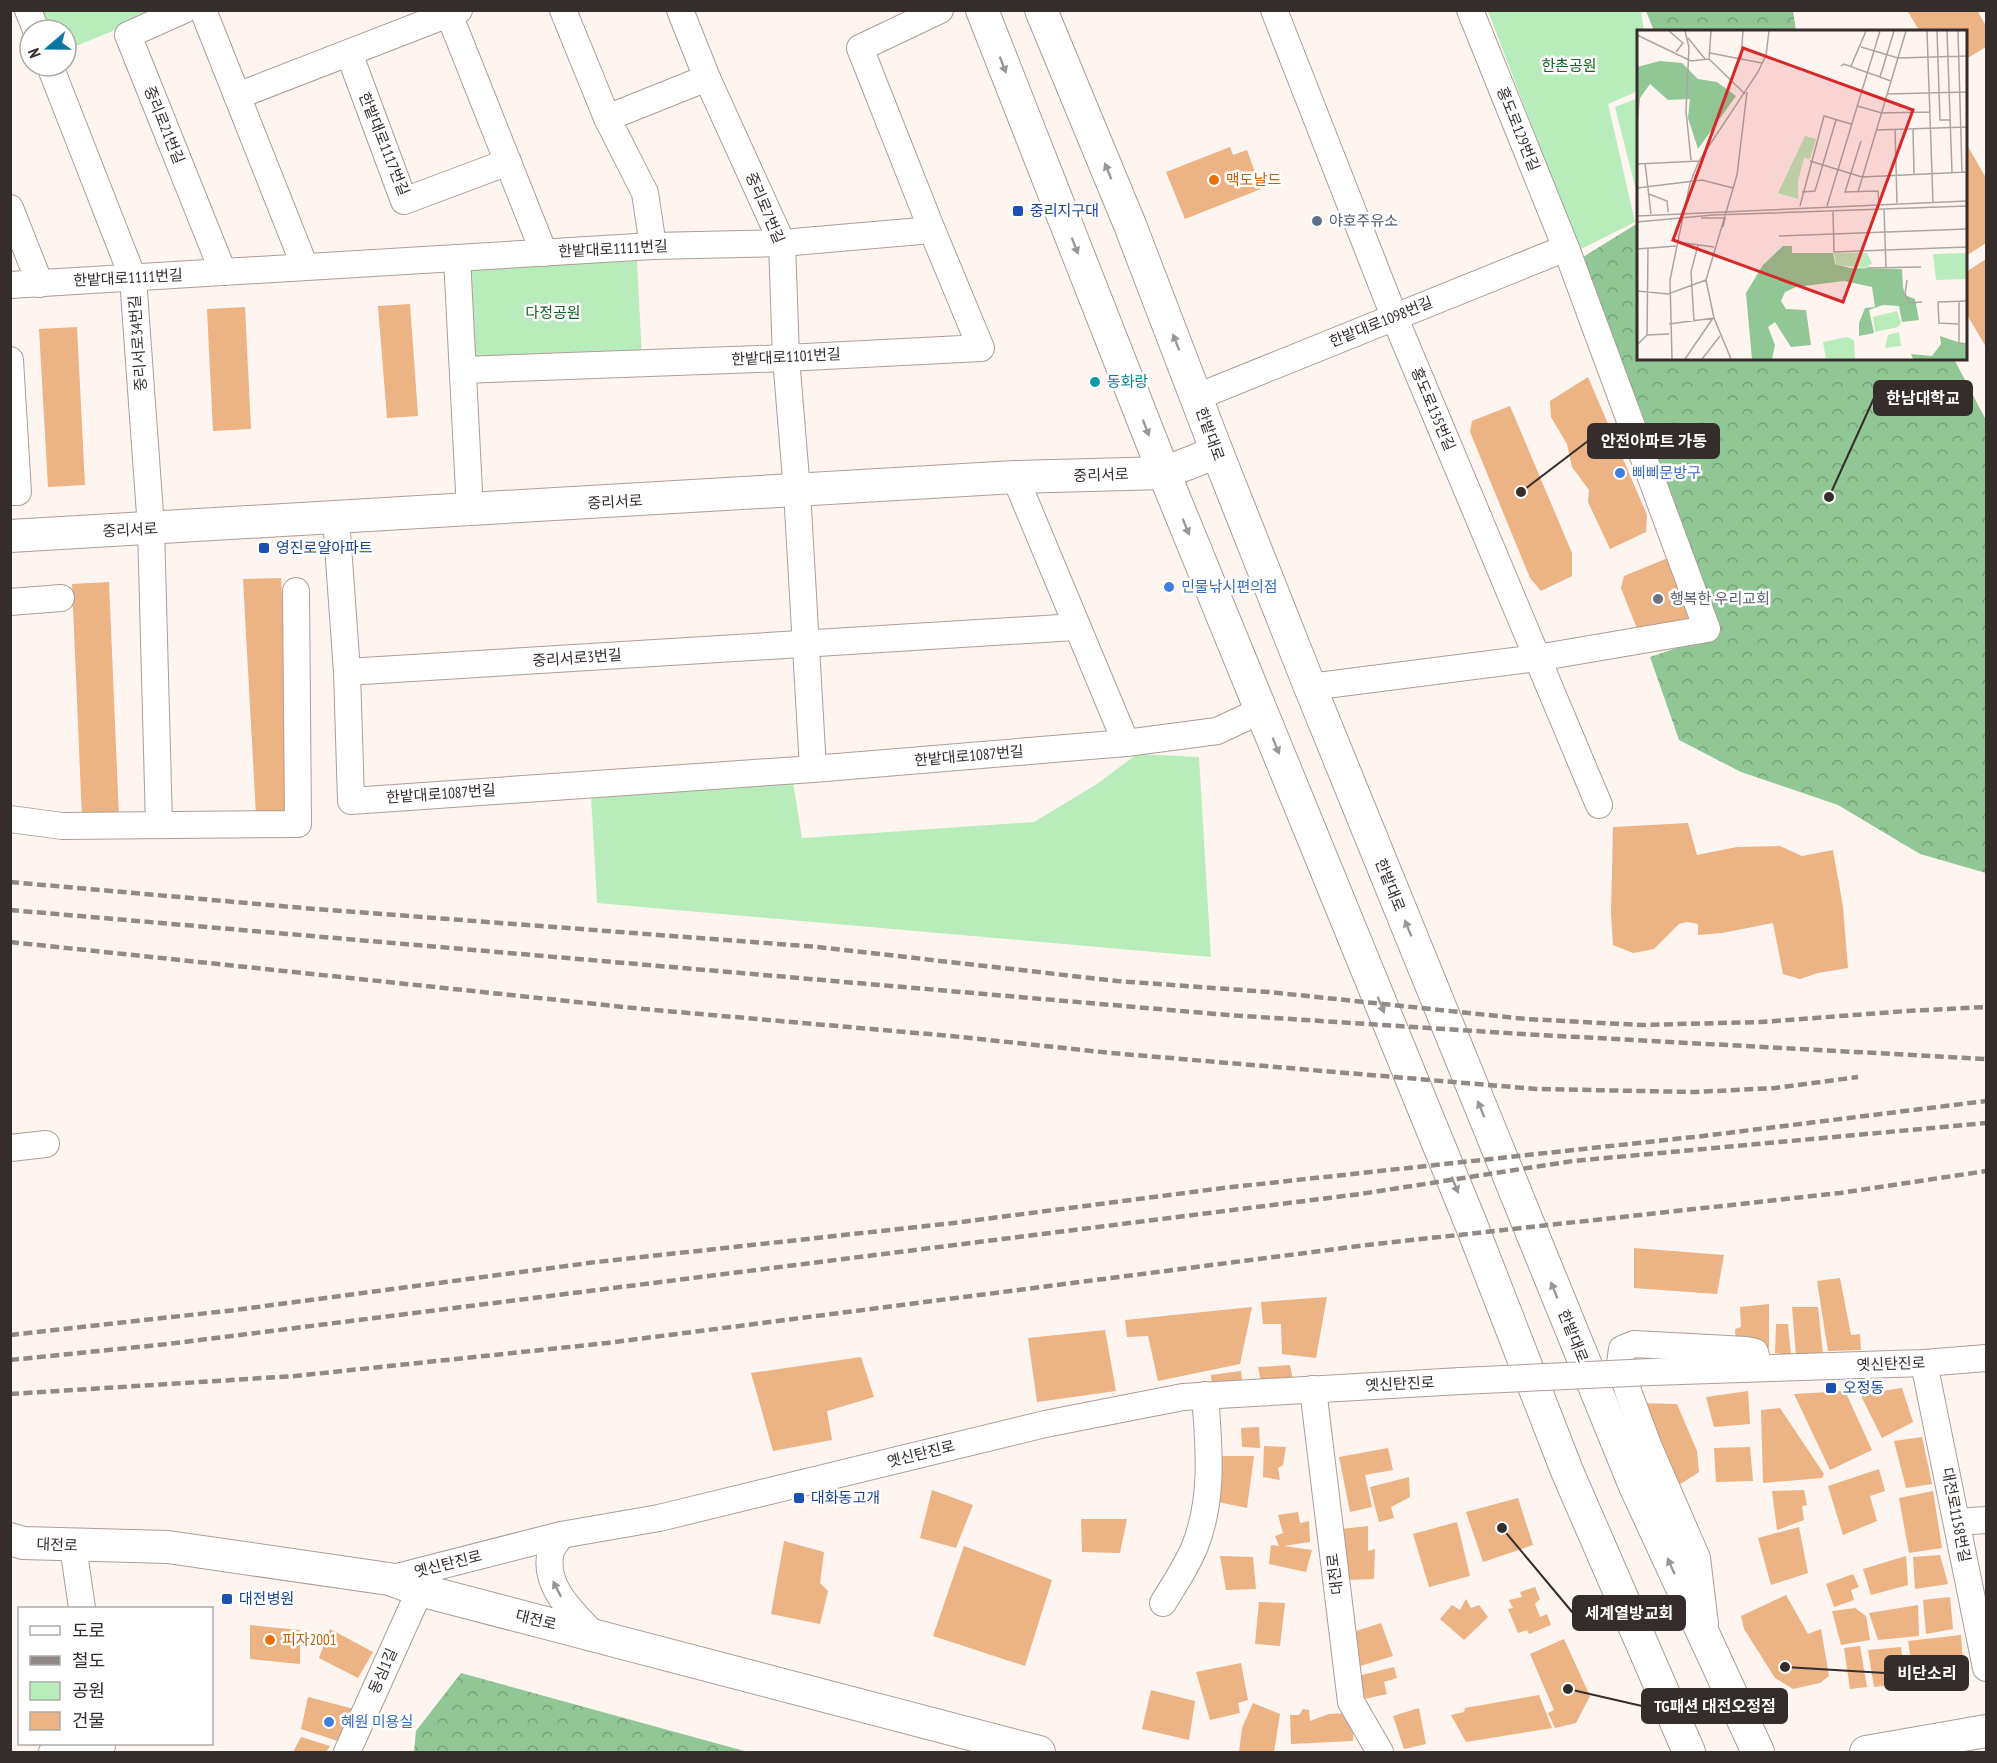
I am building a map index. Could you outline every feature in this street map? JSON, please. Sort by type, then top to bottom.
[{"type":"main road","points":[[982,10],[1164,473],[1471,1224],[1567,1471],[1689,1752]]},
{"type":"main road","name":"한밭대로","points":[[1041,10],[1130,225],[1310,687],[1630,1475],[1758,1752]]},
{"type":"main road","name":"중리서로","points":[[10,536],[470,511],[1015,477],[1164,473],[1217,452]]},
{"type":"main road","name":"대전로","points":[[14,1545],[168,1547],[389,1579],[420,1590],[1039,1752]]},
{"type":"main road","points":[[1866,1752],[1986,1731]]},
{"type":"street","name":"중리로21번길","points":[[184,10],[128,35],[223,272]]},
{"type":"street","points":[[203,10],[305,267]]},
{"type":"street","points":[[563,10],[607,118],[645,193],[653,246]]},
{"type":"street","name":"중리로7번길","points":[[680,10],[707,78],[782,243],[786,358],[797,491]]},
{"type":"street","points":[[932,230],[860,48],[940,10]]},
{"type":"street","name":"홍도로135번길","points":[[1274,10],[1394,316],[1599,805]]},
{"type":"street","name":"홍도로129번길","points":[[1470,10],[1566,248],[1707,629],[1537,658]]},
{"type":"street","points":[[237,96],[454,12],[508,162],[544,253]]},
{"type":"street","name":"한밭대로1117번길","points":[[349,53],[405,201],[508,162]]},
{"type":"street","name":"중리서로34번길","points":[[55,78],[133,278],[151,528],[159,825]]},
{"type":"street","points":[[607,118],[707,78]]},
{"type":"street","points":[[10,208],[40,284]]},
{"type":"street","name":"한밭대로1111번길","points":[[10,285],[653,246],[782,243],[932,230]]},
{"type":"street","name":"한밭대로1101번길","points":[[463,370],[981,348],[932,230]]},
{"type":"street","name":"한밭대로1098번길","points":[[1197,397],[1566,248]]},
{"type":"street","points":[[457,258],[470,511]]},
{"type":"street","points":[[10,360],[18,492],[10,492]]},
{"type":"street","points":[[1015,477],[1126,743]]},
{"type":"street","points":[[797,491],[813,768]]},
{"type":"street","name":"한밭대로1087번길","points":[[336,518],[347,672],[351,801],[1126,743],[1217,730],[1262,710]]},
{"type":"street","points":[[10,819],[62,826],[298,824],[296,591]]},
{"type":"street","points":[[10,602],[61,598]]},
{"type":"street","name":"중리서로3번길","points":[[347,672],[1076,627]]},
{"type":"street","points":[[1310,687],[1537,658]]},
{"type":"street","points":[[10,1148],[46,1144]]},
{"type":"street","points":[[1708,1648],[1697,1558],[1648,1445],[1628,1391],[1620,1363],[1622,1348],[1634,1344],[1755,1352],[1759,1368]]},
{"type":"street","name":"옛신탄진로","points":[[389,1579],[561,1536],[659,1518],[1045,1424],[1183,1396],[1651,1372],[1986,1358]]},
{"type":"street","name":"대전로1158번길","points":[[1924,1362],[1986,1668]]},
{"type":"street","name":"대전로","points":[[1313,1389],[1351,1702],[1380,1752]]},
{"type":"street","points":[[1163,1603],[1194,1547],[1205,1511],[1210,1455],[1205,1395]]},
{"type":"street","points":[[1957,1522],[1986,1520]]},
{"type":"street","points":[[561,1536],[551,1551],[550,1573],[558,1594],[594,1635]]},
{"type":"street","points":[[73,1546],[82,1607]]},
{"type":"street","name":"동심1길","points":[[347,1752],[420,1590]]},
{"type":"street","points":[[52,1752],[102,1747]]},
{"type":"green space","points":[[37,11],[162,11],[78,45],[78,18],[40,18]]},
{"type":"green space","name":"한촌공원","points":[[1488,11],[1641,11],[1644,30],[1637,30],[1637,91],[1608,104],[1635,222],[1579,250]]},
{"type":"green space","points":[[1646,11],[1793,11],[1796,30],[1654,30]]},
{"type":"green space","points":[[1637,98],[1637,190],[1636,190],[1615,107]]},
{"type":"green space","points":[[1637,224],[1637,360],[1955,360],[1986,420],[1986,873],[1920,854],[1838,805],[1741,772],[1679,740],[1650,657],[1716,635],[1583,257]]},
{"type":"green space","name":"다정공원","points":[[637,261],[642,358],[469,366],[464,269]]},
{"type":"green space","points":[[1137,754],[1199,757],[1211,957],[597,903],[591,796],[793,782],[802,838],[1034,822],[1097,784]]},
{"type":"green space","points":[[461,1673],[748,1752],[414,1752],[416,1731]]},
{"type":"building","points":[[1907,10],[1977,10],[1986,26],[1986,47],[1967,58],[1967,30],[1919,30]]},
{"type":"building","points":[[1967,145],[1986,178],[1986,243],[1967,255]]},
{"type":"building","name":"맥도날드","points":[[1230,147],[1233,155],[1247,150],[1261,189],[1185,219],[1166,172]]},
{"type":"building","points":[[1986,259],[1986,347],[1967,315],[1967,271]]},
{"type":"building","points":[[410,304],[418,416],[387,418],[378,306]]},
{"type":"building","points":[[245,307],[251,429],[213,431],[207,309]]},
{"type":"building","points":[[77,327],[85,485],[48,487],[39,329]]},
{"type":"building","points":[[1588,377],[1647,515],[1646,532],[1610,549],[1588,502],[1589,490],[1572,467],[1567,444],[1551,417],[1550,401]]},
{"type":"building","points":[[1510,406],[1572,553],[1572,576],[1541,591],[1530,578],[1470,432],[1472,421]]},
{"type":"building","name":"행복한 우리교회","points":[[1668,558],[1693,611],[1690,622],[1639,634],[1621,588],[1624,576]]},
{"type":"building","points":[[281,578],[294,813],[256,815],[243,579]]},
{"type":"building","points":[[109,582],[119,817],[82,818],[72,584]]},
{"type":"building","points":[[1688,823],[1697,855],[1737,847],[1780,846],[1802,856],[1833,850],[1843,907],[1848,968],[1818,973],[1800,979],[1783,974],[1773,923],[1722,933],[1698,935],[1698,924],[1687,922],[1679,924],[1654,949],[1633,953],[1613,945],[1611,913],[1613,827]]},
{"type":"building","points":[[1634,1248],[1724,1255],[1717,1294],[1634,1288]]},
{"type":"building","points":[[1840,1278],[1851,1335],[1860,1334],[1861,1350],[1828,1351],[1817,1281]]},
{"type":"building","points":[[1327,1297],[1316,1358],[1282,1354],[1281,1324],[1263,1324],[1261,1302]]},
{"type":"building","points":[[1769,1304],[1769,1348],[1736,1343],[1735,1329],[1741,1327],[1740,1307]]},
{"type":"building","points":[[1252,1307],[1240,1364],[1158,1381],[1148,1336],[1127,1337],[1125,1320]]},
{"type":"building","points":[[1792,1307],[1818,1307],[1823,1355],[1796,1356]]},
{"type":"building","points":[[1776,1324],[1788,1324],[1791,1355],[1775,1353]]},
{"type":"building","points":[[1105,1330],[1116,1391],[1037,1402],[1028,1338]]},
{"type":"building","points":[[861,1357],[874,1397],[827,1411],[832,1440],[773,1451],[751,1373]]},
{"type":"building","points":[[1290,1365],[1294,1385],[1262,1386],[1258,1367]]},
{"type":"building","points":[[1241,1371],[1243,1388],[1212,1391],[1211,1375]]},
{"type":"building","points":[[1902,1388],[1913,1422],[1882,1438],[1860,1394]]},
{"type":"building","points":[[1748,1391],[1750,1424],[1714,1427],[1706,1397]]},
{"type":"building","points":[[1845,1391],[1872,1450],[1830,1470],[1794,1394]]},
{"type":"building","points":[[1638,1403],[1677,1404],[1697,1451],[1699,1472],[1676,1487]]},
{"type":"building","points":[[1780,1408],[1824,1474],[1822,1478],[1763,1483],[1761,1410]]},
{"type":"building","points":[[1259,1427],[1260,1448],[1242,1447],[1241,1428]]},
{"type":"building","points":[[1922,1437],[1932,1484],[1906,1488],[1894,1441]]},
{"type":"building","points":[[1264,1446],[1286,1447],[1283,1465],[1278,1468],[1280,1480],[1263,1477]]},
{"type":"building","points":[[1750,1447],[1753,1481],[1716,1482],[1714,1448]]},
{"type":"building","points":[[1388,1448],[1393,1470],[1365,1475],[1372,1507],[1350,1512],[1339,1457]]},
{"type":"building","points":[[1220,1456],[1254,1456],[1247,1508],[1218,1502]]},
{"type":"building","points":[[1879,1469],[1885,1491],[1870,1496],[1877,1521],[1843,1535],[1828,1486]]},
{"type":"building","points":[[1409,1477],[1410,1497],[1391,1507],[1394,1518],[1379,1522],[1370,1487]]},
{"type":"building","points":[[932,1490],[973,1505],[956,1548],[920,1538]]},
{"type":"building","points":[[1804,1490],[1807,1505],[1802,1506],[1804,1520],[1777,1530],[1772,1491]]},
{"type":"building","points":[[1933,1491],[1942,1548],[1909,1553],[1899,1498]]},
{"type":"building","points":[[1518,1498],[1533,1545],[1483,1562],[1466,1512]]},
{"type":"building","points":[[1298,1512],[1300,1523],[1309,1521],[1310,1542],[1284,1546],[1312,1550],[1306,1572],[1269,1564],[1271,1545],[1279,1546],[1275,1536],[1283,1533],[1278,1515]]},
{"type":"building","points":[[1081,1519],[1127,1519],[1120,1553],[1082,1552]]},
{"type":"building","points":[[1457,1522],[1470,1576],[1429,1587],[1413,1534]]},
{"type":"building","points":[[1368,1526],[1368,1551],[1375,1549],[1374,1579],[1347,1580],[1341,1529]]},
{"type":"building","points":[[1799,1527],[1808,1573],[1771,1585],[1758,1538]]},
{"type":"building","points":[[784,1541],[824,1552],[820,1583],[828,1591],[820,1624],[771,1614]]},
{"type":"building","points":[[964,1546],[1052,1580],[1025,1666],[933,1636]]},
{"type":"building","points":[[1940,1555],[1948,1584],[1915,1589],[1913,1557]]},
{"type":"building","points":[[1220,1556],[1253,1557],[1256,1589],[1226,1590]]},
{"type":"building","points":[[1906,1556],[1908,1585],[1871,1595],[1863,1569]]},
{"type":"building","points":[[1853,1574],[1859,1587],[1851,1590],[1854,1600],[1834,1607],[1826,1584]]},
{"type":"building","points":[[1535,1587],[1540,1599],[1535,1604],[1540,1617],[1547,1614],[1551,1625],[1529,1634],[1527,1630],[1518,1633],[1508,1609],[1513,1608],[1509,1600],[1522,1597],[1520,1592]]},
{"type":"building","points":[[1786,1595],[1808,1634],[1821,1629],[1829,1676],[1820,1683],[1793,1689],[1775,1678],[1744,1629],[1741,1616]]},
{"type":"building","points":[[1950,1597],[1953,1629],[1926,1634],[1923,1600]]},
{"type":"building","points":[[1466,1599],[1471,1608],[1479,1605],[1488,1617],[1464,1640],[1440,1619],[1452,1605],[1460,1610]]},
{"type":"building","points":[[1259,1602],[1285,1603],[1280,1646],[1255,1644]]},
{"type":"building","points":[[1918,1605],[1919,1636],[1878,1640],[1869,1613]]},
{"type":"building","points":[[1855,1608],[1866,1616],[1870,1640],[1841,1645],[1832,1611]]},
{"type":"building","points":[[1381,1623],[1393,1656],[1357,1667],[1353,1632]]},
{"type":"building","points":[[250,1625],[300,1630],[300,1664],[250,1659]]},
{"type":"building","points":[[330,1629],[373,1652],[358,1678],[319,1658]]},
{"type":"building","points":[[1961,1635],[1964,1675],[1914,1679],[1908,1641]]},
{"type":"building","points":[[1564,1639],[1590,1696],[1576,1723],[1555,1728],[1548,1713],[1554,1710],[1530,1654]]},
{"type":"building","points":[[1860,1646],[1867,1687],[1850,1689],[1844,1648]]},
{"type":"building","points":[[1901,1647],[1905,1683],[1874,1687],[1868,1650]]},
{"type":"building","points":[[1241,1663],[1248,1700],[1238,1703],[1240,1713],[1210,1720],[1196,1672]]},
{"type":"building","points":[[1394,1667],[1397,1678],[1384,1682],[1387,1694],[1360,1700],[1354,1677]]},
{"type":"building","points":[[1151,1690],[1195,1701],[1189,1740],[1142,1729]]},
{"type":"building","points":[[1539,1695],[1552,1728],[1466,1742],[1451,1715],[1464,1712],[1465,1708]]},
{"type":"building","points":[[308,1697],[354,1709],[341,1742],[301,1729]]},
{"type":"building","points":[[1253,1703],[1280,1714],[1274,1752],[1239,1752],[1242,1728]]},
{"type":"building","points":[[1419,1708],[1426,1744],[1404,1749],[1393,1716]]},
{"type":"building","points":[[1303,1709],[1309,1710],[1310,1721],[1329,1714],[1346,1713],[1353,1719],[1353,1741],[1291,1744],[1290,1715],[1299,1715]]},
{"type":"building","points":[[301,1737],[330,1746],[326,1752],[293,1752]]},
{"type":"railway","points":[[10,882],[303,908],[818,947],[1117,981],[1269,992],[1526,1019],[1641,1025],[1761,1022],[1986,1007]]},
{"type":"railway","points":[[10,910],[1228,1015],[1522,1034],[1986,1059]]},
{"type":"railway","points":[[10,942],[643,1009],[951,1036],[1111,1053],[1536,1089],[1695,1092],[1775,1088],[1858,1077]]},
{"type":"railway","points":[[10,1335],[235,1310],[596,1262],[954,1223],[1223,1188],[1703,1136],[1986,1101]]},
{"type":"railway","points":[[10,1360],[168,1344],[1360,1194],[1573,1161],[1986,1123]]},
{"type":"railway","points":[[10,1394],[295,1376],[607,1343],[1367,1245],[1840,1193],[1986,1171]]},
{"type":"place","name":"맥도날드","points":[[1214,180]]},
{"type":"place","name":"중리지구대","points":[[1018,211]]},
{"type":"place","name":"야호주유소","points":[[1317,221]]},
{"type":"place","name":"동화랑","points":[[1095,382]]},
{"type":"place","name":"삐삐문방구","points":[[1620,473]]},
{"type":"place","name":"안전아파트 가동","points":[[1521,492]]},
{"type":"place","name":"한남대학교","points":[[1829,497]]},
{"type":"place","name":"영진로얄아파트","points":[[264,548]]},
{"type":"place","name":"민물낚시편의점","points":[[1169,587]]},
{"type":"place","name":"행복한 우리교회","points":[[1658,599]]},
{"type":"place","name":"오정동","points":[[1831,1388]]},
{"type":"place","name":"대화동고개","points":[[799,1498]]},
{"type":"place","name":"세계열방교회","points":[[1502,1528]]},
{"type":"place","name":"대전병원","points":[[227,1599]]},
{"type":"place","name":"피자2001","points":[[270,1640]]},
{"type":"place","name":"비단소리","points":[[1785,1667]]},
{"type":"place","name":"TG패션 대전오정점","points":[[1568,1689]]},
{"type":"place","name":"혜원 미용실","points":[[329,1722]]}]
